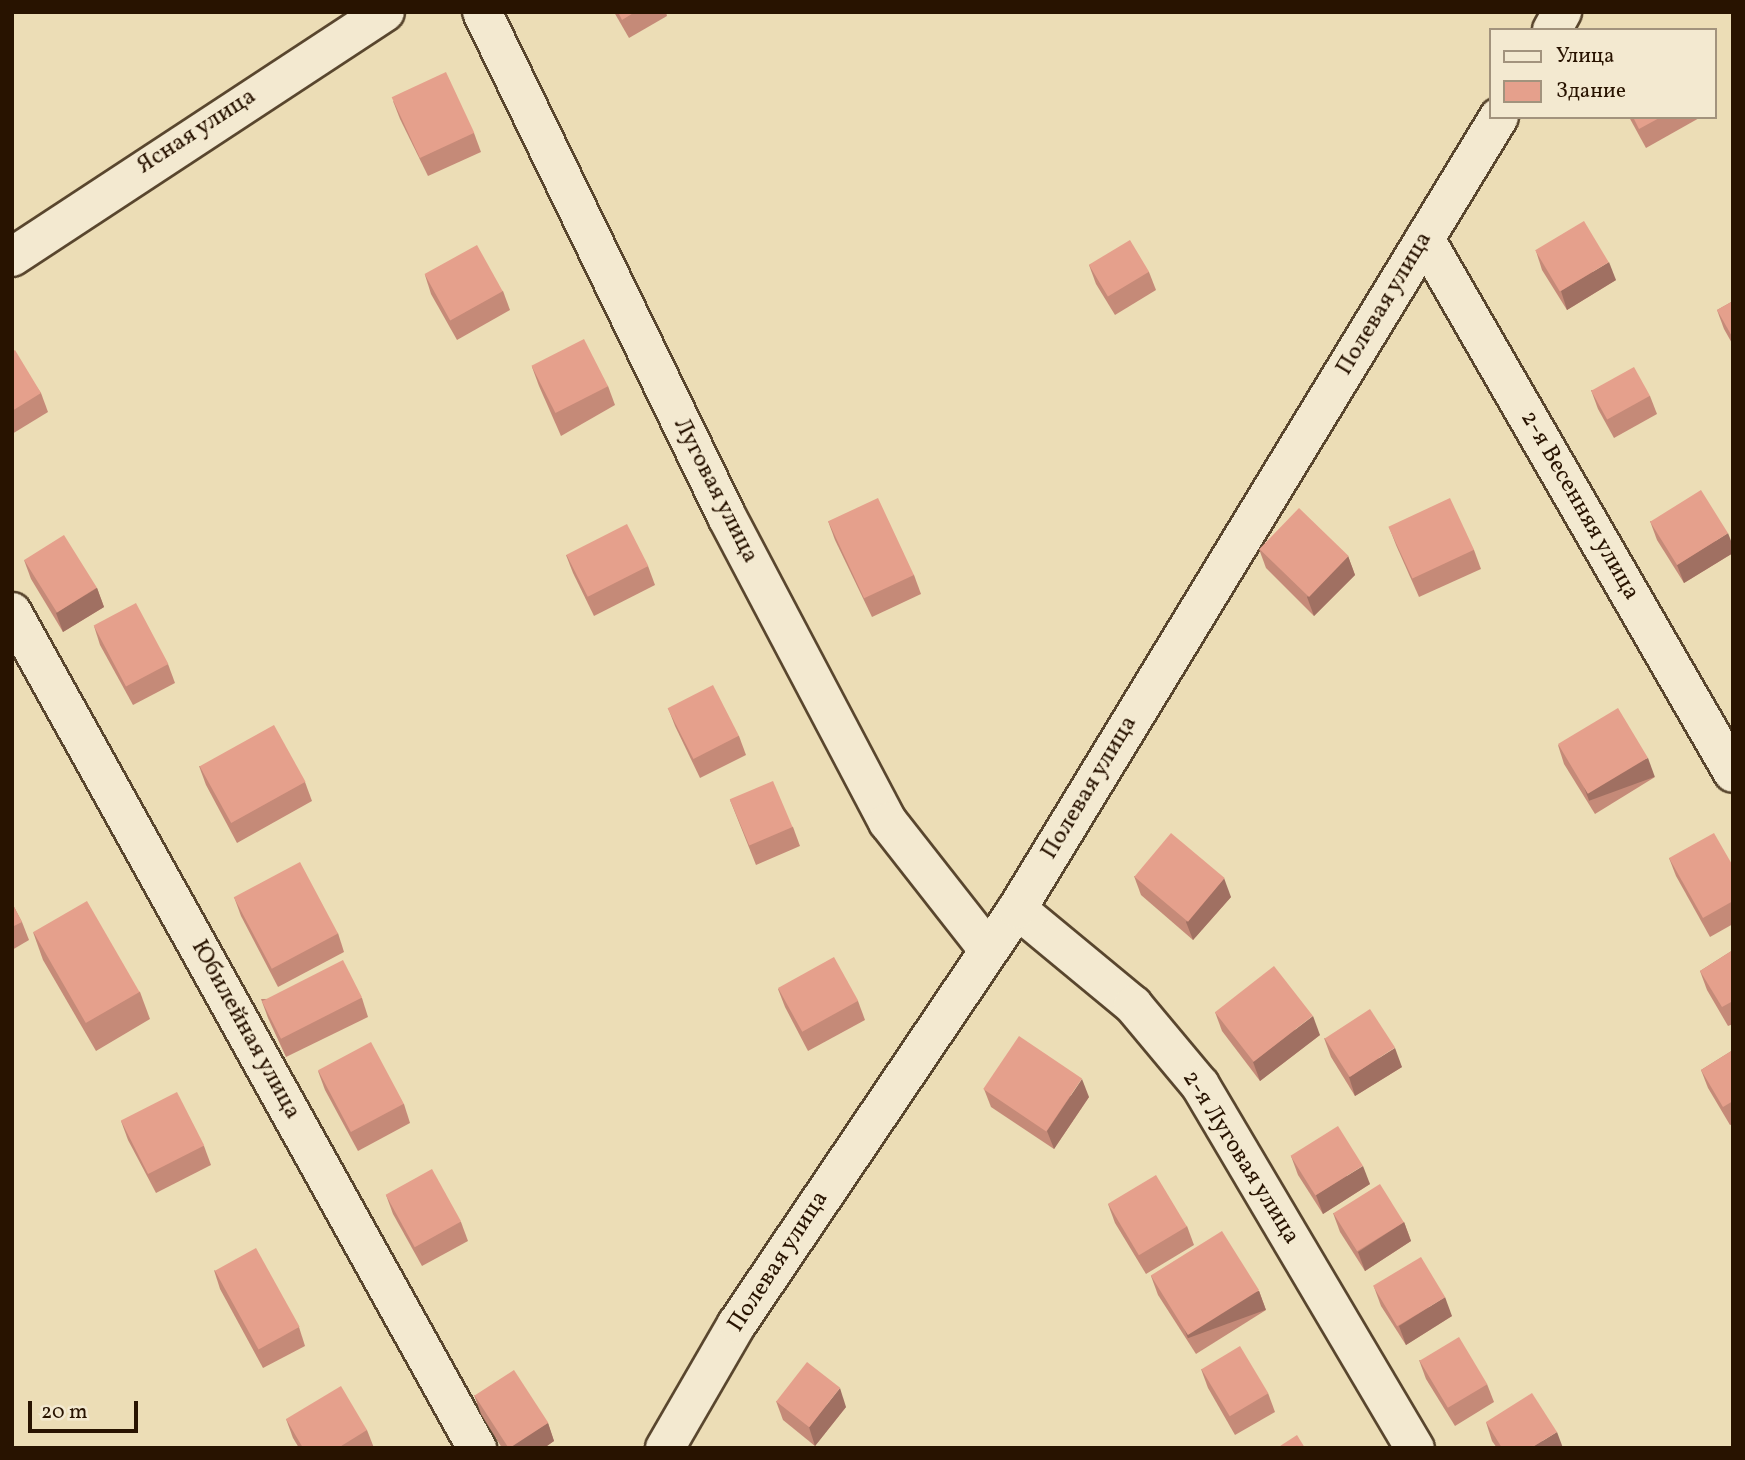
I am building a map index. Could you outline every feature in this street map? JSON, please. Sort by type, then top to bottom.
[{"type":"street","name":"Ясная улица","points":[[12,257],[385,12]]},
{"type":"street","name":"Луговая улица","points":[[482,12],[727,517],[888,822],[986,947]]},
{"type":"street","points":[[1553,28],[1562,12]]},
{"type":"street","name":"Полевая улица","points":[[665,1448],[737,1324],[986,947],[1017,909],[1498,119]]},
{"type":"street","name":"2-я Весенняя улица","points":[[1424,239],[1733,773]]},
{"type":"street","name":"Юбилейная улица","points":[[12,612],[478,1448]]},
{"type":"street","name":"2-я Луговая улица","points":[[1017,909],[1133,1005],[1200,1085],[1415,1448]]},
{"type":"building","points":[[618,12],[635,12],[622,20]]},
{"type":"building","points":[[446,72],[474,133],[420,158],[392,97]]},
{"type":"building","points":[[1634,119],[1657,119],[1639,129]]},
{"type":"building","points":[[1584,221],[1609,262],[1560,292],[1535,250]]},
{"type":"building","points":[[1130,240],[1149,272],[1108,296],[1089,265]]},
{"type":"building","points":[[477,245],[503,291],[450,320],[425,274]]},
{"type":"building","points":[[1733,301],[1733,338],[1717,310]]},
{"type":"building","points":[[584,339],[608,386],[555,413],[531,366]]},
{"type":"building","points":[[15,350],[41,393],[12,411],[12,352]]},
{"type":"building","points":[[1634,367],[1650,396],[1607,420],[1591,391]]},
{"type":"building","points":[[1701,490],[1728,533],[1677,565],[1650,522]]},
{"type":"building","points":[[878,498],[914,575],[864,598],[828,521]]},
{"type":"building","points":[[1450,498],[1474,550],[1412,578],[1388,527]]},
{"type":"building","points":[[1299,508],[1349,556],[1309,597],[1259,549]]},
{"type":"building","points":[[627,524],[648,566],[588,597],[566,555]]},
{"type":"building","points":[[64,535],[97,588],[57,612],[24,560]]},
{"type":"building","points":[[136,603],[168,664],[126,686],[94,626]]},
{"type":"building","points":[[713,685],[739,736],[693,759],[668,708]]},
{"type":"building","points":[[1618,708],[1648,758],[1588,794],[1558,744]]},
{"type":"building","points":[[274,725],[306,782],[231,823],[200,766]]},
{"type":"building","points":[[773,781],[793,827],[749,845],[730,799]]},
{"type":"building","points":[[1171,833],[1225,878],[1188,922],[1134,877]]},
{"type":"building","points":[[1714,833],[1733,866],[1733,901],[1703,918],[1669,858]]},
{"type":"building","points":[[300,862],[338,934],[272,969],[234,897]]},
{"type":"building","points":[[87,901],[140,992],[86,1023],[33,932]]},
{"type":"building","points":[[12,903],[22,922],[12,927]]},
{"type":"building","points":[[1733,950],[1733,1001],[1722,1007],[1700,971]]},
{"type":"building","points":[[834,957],[858,1001],[802,1032],[778,988]]},
{"type":"building","points":[[343,960],[362,997],[281,1039],[262,1001]]},
{"type":"building","points":[[1274,966],[1313,1016],[1254,1062],[1215,1012]]},
{"type":"building","points":[[1370,1009],[1395,1048],[1350,1077],[1325,1038]]},
{"type":"building","points":[[1019,1036],[1082,1078],[1046,1132],[983,1089]]},
{"type":"building","points":[[371,1042],[404,1104],[351,1132],[318,1070]]},
{"type":"building","points":[[1733,1050],[1733,1101],[1723,1107],[1701,1070]]},
{"type":"building","points":[[177,1092],[204,1145],[148,1174],[121,1121]]},
{"type":"building","points":[[1338,1126],[1363,1166],[1315,1196],[1291,1156]]},
{"type":"building","points":[[432,1169],[461,1221],[415,1247],[386,1195]]},
{"type":"building","points":[[1156,1175],[1187,1226],[1139,1255],[1108,1204]]},
{"type":"building","points":[[1380,1184],[1404,1222],[1357,1251],[1333,1213]]},
{"type":"building","points":[[1222,1231],[1259,1290],[1188,1335],[1151,1276]]},
{"type":"building","points":[[256,1248],[300,1327],[259,1350],[215,1271]]},
{"type":"building","points":[[1421,1257],[1445,1297],[1397,1326],[1373,1286]]},
{"type":"building","points":[[1459,1337],[1487,1384],[1448,1408],[1420,1361]]},
{"type":"building","points":[[1240,1346],[1268,1393],[1230,1416],[1201,1369]]},
{"type":"building","points":[[807,1362],[840,1388],[809,1427],[776,1401]]},
{"type":"building","points":[[514,1370],[548,1423],[509,1448],[475,1396]]},
{"type":"building","points":[[341,1386],[367,1430],[338,1448],[303,1448],[286,1419]]},
{"type":"building","points":[[1532,1393],[1557,1432],[1531,1448],[1502,1448],[1486,1422]]},
{"type":"building","points":[[1297,1435],[1305,1448],[1277,1448]]}]
